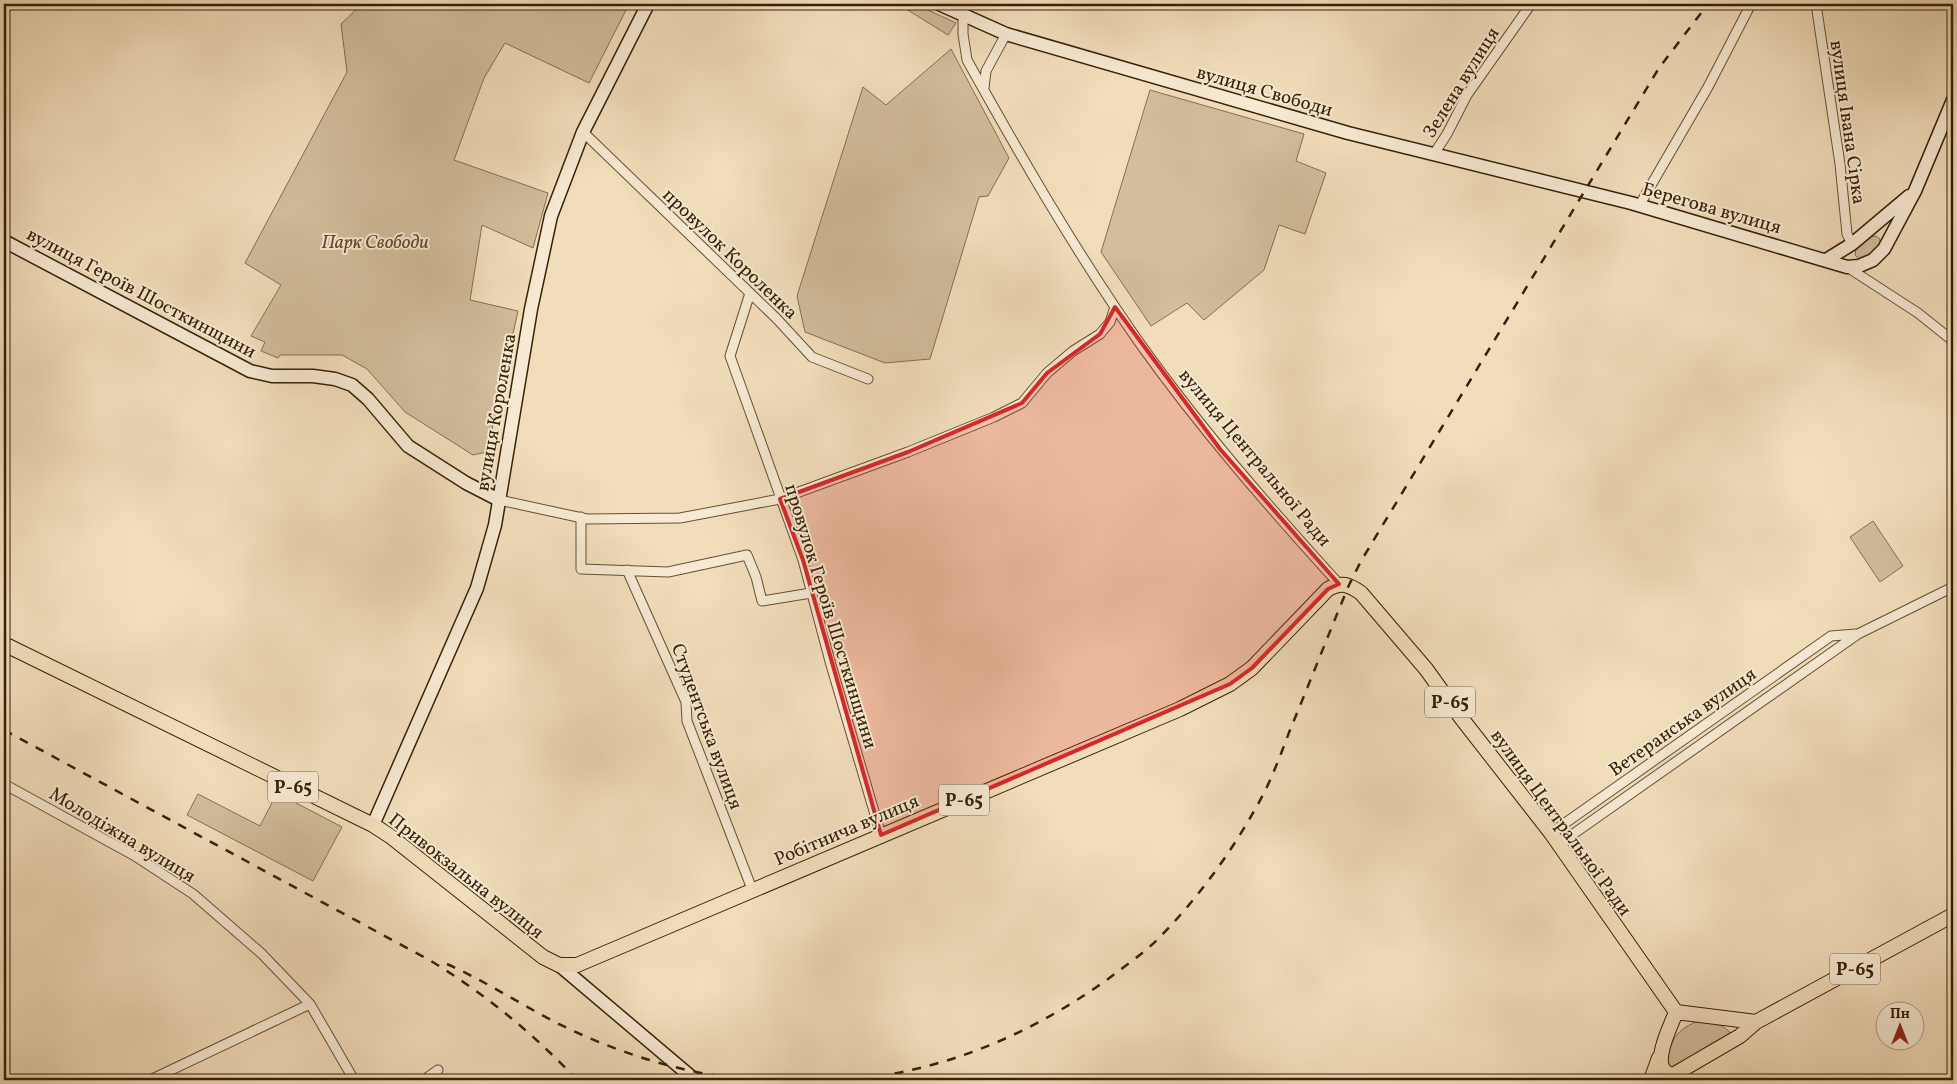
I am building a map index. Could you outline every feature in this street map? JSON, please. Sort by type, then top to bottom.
[{"type":"main road","name":"вулиця Короленка","points":[[373,826],[477,588],[495,525],[539,268],[551,216],[583,132],[648,4]]},
{"type":"main road","name":"вулиця Свободи","points":[[939,4],[1006,34],[1348,133],[1586,193]]},
{"type":"main road","points":[[1852,244],[1847,253],[1847,267],[1860,266],[1873,260],[1884,249],[1915,191],[1953,100]]},
{"type":"main road","points":[[1826,260],[1852,244],[1915,191]]},
{"type":"main road","name":"Берегова вулиця","points":[[1586,193],[1639,206],[1847,267]]},
{"type":"main road","points":[[1866,233],[1877,233],[1882,238],[1884,249]]},
{"type":"main road","name":"вулиця Героїв Шосткинщини","points":[[4,241],[250,371],[272,376],[313,376],[335,379],[352,385],[368,399],[408,446],[466,483],[499,500]]},
{"type":"main road","name":"Робітнича вулиця","points":[[559,965],[577,965],[1180,709],[1230,684],[1252,668],[1328,589],[1339,584]]},
{"type":"main road","name":"вулиця Центральної Ради","points":[[1339,584],[1349,585],[1361,593],[1420,662],[1555,838],[1676,1012]]},
{"type":"main road","name":"Привокзальна вулиця","points":[[4,644],[390,836],[543,957],[559,965],[695,1080]]},
{"type":"main road","name":"Р-65","points":[[1660,1057],[1661,1068],[1666,1074],[1666,1079],[1736,1039],[1756,1022],[1953,915]]},
{"type":"main road","points":[[1651,1080],[1676,1012],[1756,1022]]},
{"type":"main road","points":[[1725,1018],[1736,1031],[1736,1039]]},
{"type":"street","name":"Зелена вулиця","points":[[1434,154],[1447,134],[1467,95],[1531,4]]},
{"type":"street","points":[[1639,206],[1708,87],[1751,4]]},
{"type":"street","name":"вулиця Івана Сірка","points":[[1816,4],[1840,164],[1848,234],[1852,244]]},
{"type":"street","name":"вулиця Центральної Ради","points":[[963,15],[963,34],[967,60],[1046,197],[1115,307],[1141,345],[1232,463],[1339,584]]},
{"type":"street","points":[[984,89],[986,71],[1006,34]]},
{"type":"street","name":"провулок Короленка","points":[[583,132],[812,357],[868,379]]},
{"type":"street","name":"Берегова вулиця","points":[[1847,267],[1918,313],[1953,341]]},
{"type":"street","name":"провулок Героїв Шосткинщини","points":[[750,294],[730,356],[802,560],[881,835]]},
{"type":"street","name":"вулиця Героїв Шосткинщини","points":[[499,500],[581,518],[680,518],[780,499],[908,452],[994,417],[1022,403],[1047,373],[1074,351],[1100,334],[1110,322],[1115,307]]},
{"type":"street","points":[[581,518],[582,569],[629,573],[668,572],[747,555],[756,577],[762,601],[811,593]]},
{"type":"street","name":"Студентська вулиця","points":[[629,573],[686,702],[687,721],[752,890]]},
{"type":"street","points":[[1858,634],[1953,587]]},
{"type":"street","name":"Ветеранська вулиця","points":[[1555,838],[1831,636],[1858,634]]},
{"type":"street","name":"Ветеранська вулиця","points":[[1555,838],[1858,634]]},
{"type":"street","name":"Молодіжна вулиця","points":[[4,784],[134,856],[193,894],[262,954],[310,1004],[354,1080]]},
{"type":"street","points":[[150,1080],[310,1004]]},
{"type":"street","points":[[424,1080],[438,1070]]},
{"type":"highlighted area","points":[[1115,307],[1220,449],[1339,584],[1328,589],[1252,668],[1230,684],[881,835],[803,560],[780,499],[908,452],[1022,403],[1047,373],[1100,334]]},
{"type":"green space","name":"Парк Свободи","points":[[362,4],[629,4],[589,83],[505,43],[484,78],[454,160],[548,193],[533,248],[482,225],[470,300],[518,311],[487,452],[473,455],[405,412],[367,369],[342,355],[280,355],[278,358],[261,351],[265,342],[251,336],[281,285],[245,263],[347,72],[341,24]]},
{"type":"green space","points":[[898,4],[915,4],[956,23],[948,35]]},
{"type":"green space","points":[[951,49],[1009,158],[988,196],[979,197],[930,359],[885,363],[805,332],[797,296],[863,87],[886,105]]},
{"type":"green space","points":[[1150,90],[1304,134],[1296,161],[1326,173],[1305,234],[1279,225],[1264,270],[1204,320],[1187,303],[1151,326],[1101,252]]},
{"type":"green space","points":[[1876,236],[1880,239],[1879,249],[1868,258],[1860,260],[1855,255],[1856,248],[1871,237]]},
{"type":"green space","points":[[1873,521],[1903,566],[1880,582],[1850,537]]},
{"type":"green space","points":[[277,793],[342,827],[313,881],[187,815],[198,794],[260,826]]},
{"type":"green space","points":[[1699,1021],[1717,1024],[1732,1034],[1672,1068],[1668,1064],[1668,1056],[1672,1042],[1685,1027]]},
{"type":"railway","points":[[841,1080],[878,1076],[949,1060],[984,1048],[1018,1033],[1082,997],[1112,976],[1159,938],[1189,905],[1230,851],[1264,793],[1349,585],[1361,561],[1659,68],[1708,4]]},
{"type":"railway","points":[[4,730],[431,961],[490,1001],[544,1047],[577,1080]]},
{"type":"railway","points":[[447,964],[557,1023],[604,1044],[677,1068],[753,1080]]}]
